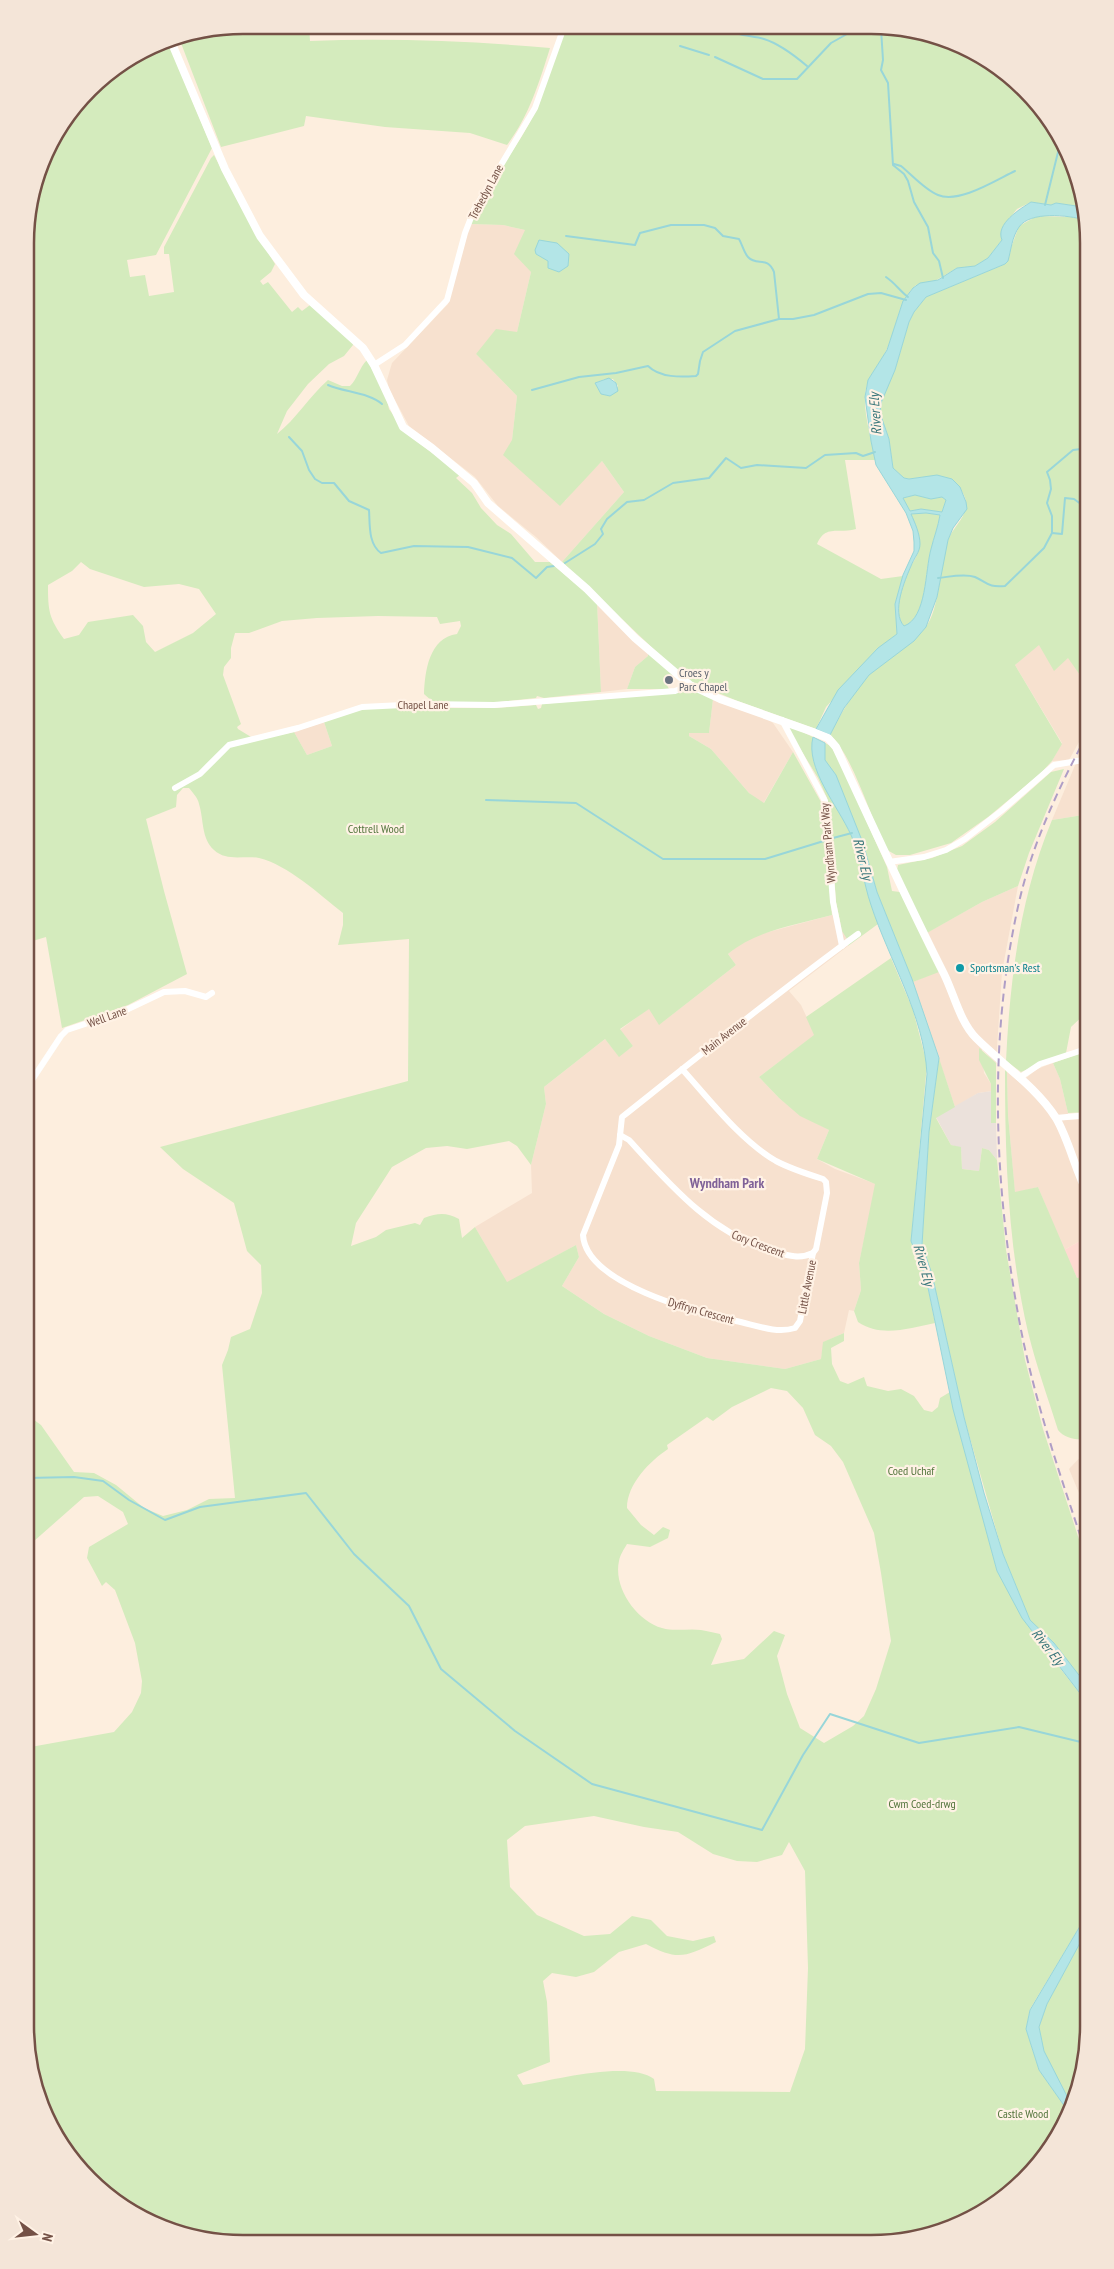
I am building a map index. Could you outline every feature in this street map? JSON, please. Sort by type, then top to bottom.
[{"type":"street","name":"Trehedyn Lane","points":[[374,365],[404,345],[447,300],[465,233],[474,210],[535,108],[561,34]]},
{"type":"street","points":[[173,46],[225,169],[260,236],[304,295],[363,348],[374,365],[403,427],[474,483],[488,503],[587,589],[635,638],[690,685],[720,698],[814,732],[828,738],[836,747],[889,862],[948,982],[967,1027],[989,1051],[1019,1078],[1056,1118],[1080,1180]]},
{"type":"street","name":"Chapel Lane","points":[[176,788],[200,774],[229,745],[298,728],[362,707],[423,704],[494,705],[675,690],[690,685]]},
{"type":"street","name":"Wyndham Park Way","points":[[782,720],[825,801],[833,902],[842,946]]},
{"type":"street","points":[[889,862],[924,857],[946,850],[965,839],[1001,811],[1054,765],[1080,761]]},
{"type":"street","name":"Main Avenue","points":[[620,1135],[622,1117],[858,934]]},
{"type":"street","name":"Well Lane","points":[[34,1077],[67,1030],[124,1011],[164,992],[185,991],[206,997],[212,993]]},
{"type":"street","points":[[1019,1078],[1040,1064],[1080,1051]]},
{"type":"street","name":"Little Avenue","points":[[682,1069],[729,1122],[767,1155],[782,1164],[823,1179],[826,1182],[827,1193],[800,1320]]},
{"type":"street","points":[[1056,1118],[1080,1116]]},
{"type":"street","name":"Cory Crescent","points":[[620,1135],[629,1140],[667,1181],[694,1206],[726,1232],[762,1248],[790,1256],[798,1257],[813,1253]]},
{"type":"street","name":"Dyffryn Crescent","points":[[620,1135],[583,1235],[584,1246],[588,1254],[606,1270],[638,1290],[676,1306],[782,1331],[795,1328],[800,1320]]},
{"type":"shaded area","points":[[470,224],[503,225],[525,230],[531,272],[517,332],[476,354],[517,396],[512,440],[565,501],[602,461],[624,492],[562,562],[536,537],[498,506],[475,477],[409,426],[389,389],[387,380],[392,363],[448,304]]},
{"type":"shaded area","points":[[597,602],[648,651],[648,656],[635,667],[627,689],[601,692]]},
{"type":"shaded area","points":[[1039,644],[1069,658],[1080,675],[1080,740],[1069,760],[1052,761],[1062,743],[1015,665]]},
{"type":"shaded area","points":[[713,699],[760,714],[773,723],[793,752],[763,804],[749,793],[711,749],[689,736],[688,733],[709,733]]},
{"type":"shaded area","points":[[324,722],[332,746],[307,755],[294,732]]},
{"type":"shaded area","points":[[1076,763],[1080,763],[1080,815],[1052,820]]},
{"type":"shaded area","points":[[1018,886],[1002,972],[996,1063],[982,1049],[984,1073],[991,1084],[992,1091],[978,1093],[955,1107],[913,982],[938,971],[921,936],[982,902]]},
{"type":"shaded area","points":[[837,915],[849,942],[848,946],[789,991],[801,1005],[815,1035],[759,1077],[779,1098],[800,1115],[829,1130],[817,1159],[835,1169],[876,1184],[859,1263],[861,1290],[854,1311],[849,1310],[844,1333],[824,1342],[821,1359],[785,1369],[707,1358],[649,1336],[604,1314],[562,1286],[579,1257],[576,1245],[507,1283],[475,1227],[532,1193],[531,1165],[546,1104],[544,1087],[605,1039],[619,1056],[633,1046],[620,1030],[649,1008],[660,1024],[736,965],[728,954],[740,944],[757,935]]},
{"type":"shaded area","points":[[1053,1063],[1060,1079],[1068,1113],[1067,1120],[1080,1119],[1080,1241],[1064,1250],[1038,1187],[1015,1193],[1008,1115],[1007,1072],[1020,1083],[1037,1069]]},
{"type":"shaded area","points":[[992,1091],[991,1122],[996,1123],[997,1160],[989,1150],[982,1148],[979,1171],[962,1169],[961,1148],[951,1145],[936,1117],[978,1093]]},
{"type":"shaded area","points":[[1080,1241],[1080,1278],[1077,1278],[1064,1250]]},
{"type":"shaded area","points":[[1080,1457],[1080,1495],[1069,1469]]},
{"type":"green space","points":[[229,34],[310,34],[310,41],[430,41],[550,48],[527,111],[507,145],[470,133],[385,127],[306,116],[304,126],[221,147],[181,43]]},
{"type":"green space","points":[[560,34],[885,34],[925,41],[964,55],[998,77],[1019,95],[1052,138],[1069,176],[1077,206],[1031,202],[1017,209],[1001,231],[1002,240],[988,258],[975,266],[957,268],[933,282],[916,285],[905,299],[890,343],[870,377],[866,389],[866,412],[875,460],[845,460],[856,529],[828,532],[820,538],[817,544],[881,579],[903,576],[895,604],[897,634],[878,649],[826,707],[816,729],[735,700],[685,679],[562,562],[624,492],[602,461],[560,506],[503,455],[512,440],[517,396],[476,354],[496,329],[517,332],[531,272],[514,254],[525,230],[503,225],[470,224],[484,195],[519,142],[539,104]],"holes":[[[605,379],[613,379],[618,386],[610,396],[601,394],[595,383]]]},
{"type":"green space","points":[[170,47],[212,148],[156,255],[127,260],[130,277],[145,275],[149,296],[174,292],[169,254],[164,254],[164,247],[214,155],[252,227],[275,264],[271,272],[260,281],[263,285],[268,282],[292,312],[298,307],[302,311],[310,305],[352,340],[353,345],[344,356],[329,364],[308,384],[287,411],[277,434],[328,380],[342,386],[350,386],[367,360],[385,392],[389,409],[408,435],[461,474],[456,478],[472,493],[481,508],[497,525],[511,534],[535,562],[550,562],[597,602],[601,692],[544,698],[537,696],[536,698],[490,703],[433,702],[424,694],[427,666],[430,657],[440,642],[457,634],[461,626],[460,621],[440,624],[437,617],[317,618],[282,621],[249,633],[235,633],[231,648],[231,658],[224,667],[223,675],[241,724],[237,727],[238,729],[256,740],[294,732],[307,755],[332,746],[324,722],[363,708],[496,708],[536,705],[538,709],[541,708],[542,704],[693,691],[713,697],[713,699],[709,733],[689,733],[689,736],[711,749],[749,793],[764,803],[793,752],[821,802],[832,915],[777,929],[739,946],[728,954],[736,965],[659,1025],[649,1009],[620,1029],[633,1046],[619,1057],[605,1039],[544,1087],[546,1104],[531,1165],[517,1146],[509,1141],[467,1149],[447,1146],[426,1148],[392,1167],[356,1223],[351,1246],[376,1237],[386,1230],[415,1223],[420,1225],[424,1218],[429,1216],[438,1214],[450,1215],[459,1219],[462,1238],[475,1227],[507,1282],[576,1245],[579,1257],[562,1286],[604,1314],[649,1336],[707,1358],[785,1369],[821,1359],[823,1342],[844,1333],[844,1341],[831,1348],[832,1364],[840,1381],[848,1384],[864,1377],[867,1386],[888,1391],[901,1389],[914,1396],[924,1410],[932,1412],[938,1407],[940,1398],[950,1392],[997,1571],[1048,1653],[1080,1694],[1080,1926],[1030,2009],[1026,2029],[1039,2070],[1064,2106],[1059,2119],[1037,2153],[1019,2174],[998,2192],[964,2214],[938,2224],[912,2231],[885,2235],[229,2235],[189,2228],[150,2214],[127,2200],[105,2183],[77,2153],[55,2119],[45,2093],[38,2067],[34,2040],[34,1746],[114,1732],[132,1712],[141,1693],[142,1681],[135,1643],[115,1590],[106,1582],[102,1586],[87,1558],[89,1547],[128,1524],[123,1512],[98,1496],[84,1497],[34,1541],[34,1420],[41,1425],[74,1472],[94,1473],[116,1485],[144,1508],[163,1516],[187,1510],[209,1499],[235,1498],[222,1365],[231,1337],[250,1329],[262,1293],[261,1265],[247,1251],[234,1203],[183,1169],[160,1147],[408,1081],[409,939],[338,945],[343,925],[343,913],[303,881],[281,867],[259,858],[224,856],[214,850],[205,834],[198,802],[189,788],[183,788],[177,795],[176,807],[146,819],[187,974],[128,1005],[62,1028],[46,937],[34,941],[34,229],[38,202],[45,176],[55,150],[77,116],[95,95],[116,77],[150,55]],"holes":[[[81,562],[90,569],[144,587],[179,584],[199,589],[216,614],[193,633],[155,652],[146,642],[143,626],[133,615],[88,622],[79,635],[64,639],[50,614],[48,585],[72,571]],[[771,1388],[787,1391],[803,1408],[815,1435],[831,1446],[843,1462],[874,1533],[881,1573],[891,1641],[876,1689],[864,1716],[853,1726],[824,1743],[800,1728],[787,1694],[777,1656],[785,1635],[774,1631],[744,1659],[711,1665],[722,1639],[720,1634],[704,1630],[667,1629],[653,1624],[636,1611],[629,1602],[623,1592],[618,1571],[621,1554],[627,1544],[650,1547],[668,1538],[670,1530],[663,1527],[654,1535],[641,1525],[627,1508],[631,1490],[641,1474],[668,1449],[667,1445],[707,1417],[713,1421],[732,1407]],[[594,1816],[678,1832],[713,1854],[737,1861],[757,1862],[782,1855],[789,1842],[805,1871],[808,1968],[805,2049],[790,2092],[656,2091],[654,2079],[627,2071],[591,2073],[523,2085],[517,2075],[550,2062],[547,2002],[543,1981],[552,1973],[576,1977],[594,1972],[619,1952],[646,1944],[666,1953],[681,1955],[689,1954],[716,1942],[714,1936],[693,1941],[667,1936],[651,1920],[632,1916],[610,1934],[584,1936],[537,1915],[510,1887],[507,1840],[525,1826]]]},
{"type":"green space","points":[[1037,216],[1073,217],[1078,218],[1080,229],[1080,675],[1068,658],[1054,671],[1039,645],[1015,665],[1062,744],[1052,761],[1040,774],[988,817],[951,843],[910,855],[896,855],[887,850],[854,772],[838,744],[830,735],[839,717],[868,676],[914,639],[930,620],[937,598],[948,540],[964,513],[966,500],[956,483],[923,477],[904,478],[893,468],[889,439],[880,413],[883,395],[895,370],[909,322],[926,297],[1005,264],[1019,226]]},
{"type":"green space","points":[[915,495],[931,499],[942,497],[946,500],[942,512],[921,509],[910,511],[903,498]]},
{"type":"green space","points":[[926,513],[940,515],[929,558],[921,604],[912,621],[904,626],[900,620],[899,613],[900,596],[918,552],[914,523],[910,514]]},
{"type":"green space","points":[[648,651],[674,675],[664,679],[669,689],[627,689],[635,667],[648,656]]},
{"type":"green space","points":[[792,727],[813,737],[812,749],[818,774],[851,835],[878,924],[848,946],[849,942],[842,931],[836,902],[827,798],[818,778],[790,732],[789,728]]},
{"type":"green space","points":[[825,743],[831,746],[841,765],[887,867],[892,891],[900,892],[939,972],[913,982],[877,892],[863,843],[825,760]]},
{"type":"green space","points":[[1064,769],[1029,853],[1018,886],[982,902],[927,933],[897,870],[898,865],[932,858],[962,846],[995,822],[1051,772]]},
{"type":"green space","points":[[1080,815],[1080,1018],[1071,1027],[1066,1053],[1021,1072],[1006,1061],[1010,999],[1024,908],[1041,849],[1052,820]]},
{"type":"green space","points":[[891,958],[913,1010],[927,1064],[911,1241],[926,1278],[935,1323],[886,1331],[876,1330],[858,1322],[854,1311],[861,1290],[859,1263],[875,1184],[817,1159],[829,1130],[800,1116],[759,1077],[814,1035],[806,1017]]},
{"type":"green space","points":[[979,1048],[996,1063],[996,1123],[991,1123],[991,1084],[979,1060]]},
{"type":"green space","points":[[1080,1053],[1080,1112],[1068,1113],[1060,1079],[1053,1063]]},
{"type":"green space","points":[[939,1058],[955,1107],[936,1118],[951,1145],[961,1147],[962,1169],[979,1171],[982,1148],[989,1150],[997,1160],[1006,1250],[1025,1360],[1043,1429],[1080,1542],[1080,1676],[1054,1643],[1030,1620],[1003,1554],[964,1417],[932,1274],[922,1245],[929,1132]]},
{"type":"green space","points":[[1005,1070],[1007,1072],[1008,1115],[1015,1192],[1038,1187],[1077,1278],[1080,1278],[1080,1439],[1068,1437],[1058,1430],[1028,1332],[1021,1300],[1012,1235],[1006,1136]]},
{"type":"green space","points":[[1080,1943],[1080,2040],[1076,2067],[1067,2097],[1043,2051],[1039,2027],[1047,2004]]},
{"type":"water","name":"River Ely","points":[[1031,202],[1051,205],[1056,203],[1077,206],[1078,219],[1040,216],[1024,222],[1015,235],[1008,261],[1005,264],[926,297],[909,322],[895,370],[881,403],[880,413],[889,439],[893,468],[904,478],[909,479],[937,475],[952,479],[960,487],[967,509],[953,528],[948,540],[937,597],[926,627],[914,641],[869,675],[844,708],[830,735],[816,729],[838,690],[878,648],[897,634],[895,604],[903,575],[914,551],[913,531],[906,513],[876,465],[865,397],[868,380],[887,350],[903,301],[913,288],[920,283],[938,280],[957,268],[975,266],[988,258],[1002,240],[1002,228],[1005,223]],"holes":[[[915,495],[931,499],[942,497],[946,500],[942,512],[921,509],[910,511],[903,498]],[[926,513],[940,515],[929,558],[921,604],[912,621],[904,626],[900,620],[899,613],[900,596],[920,544],[918,532],[911,514]]]},
{"type":"water","points":[[539,240],[557,243],[569,254],[568,266],[559,272],[548,268],[548,261],[536,254],[535,250]]},
{"type":"water","points":[[609,378],[616,383],[618,391],[610,396],[601,394],[595,383]]},
{"type":"water","name":"River Ely","points":[[813,737],[825,743],[825,760],[836,775],[863,843],[877,892],[912,979],[939,1058],[929,1132],[922,1245],[932,1274],[964,1417],[984,1493],[1003,1554],[1030,1620],[1054,1643],[1080,1676],[1080,1693],[1022,1618],[997,1571],[953,1409],[926,1278],[911,1241],[927,1074],[920,1030],[905,988],[878,926],[854,843],[818,774],[812,749]]},
{"type":"water","points":[[1080,1926],[1080,1943],[1047,2004],[1039,2027],[1044,2051],[1067,2097],[1064,2106],[1039,2070],[1026,2029],[1030,2010]]},
{"type":"waterway","points":[[740,34],[770,41],[792,54],[807,66]]},
{"type":"waterway","points":[[715,57],[763,79],[797,79],[831,43],[847,34]]},
{"type":"waterway","points":[[881,34],[883,60],[881,70],[888,83],[893,165],[904,174],[908,181],[914,202],[928,227],[933,253],[939,261],[943,278]]},
{"type":"waterway","points":[[680,46],[709,55]]},
{"type":"waterway","points":[[1045,205],[1059,149]]},
{"type":"waterway","points":[[894,164],[901,166],[933,193],[947,197],[967,194],[1015,171]]},
{"type":"waterway","points":[[566,236],[635,245],[640,233],[671,225],[704,225],[715,228],[723,236],[739,239],[745,253],[751,260],[765,262],[771,267],[774,272],[779,319]]},
{"type":"waterway","points":[[886,277],[908,297]]},
{"type":"waterway","points":[[532,390],[579,377],[616,373],[648,366],[658,373],[665,375],[696,376],[703,352],[735,331],[779,319],[793,319],[814,315],[868,294],[881,293],[906,300]]},
{"type":"waterway","points":[[328,385],[371,397],[382,404]]},
{"type":"waterway","points":[[289,437],[302,451],[309,470],[315,479],[322,483],[334,483],[349,501],[369,510],[372,539],[381,553],[414,546],[468,547],[512,558],[536,578],[547,567],[554,566]]},
{"type":"waterway","points":[[938,578],[961,575],[971,576],[991,585],[1005,586],[1044,548],[1052,533],[1052,516],[1047,503],[1051,489],[1047,472],[1073,450],[1080,449]]},
{"type":"waterway","points":[[565,563],[595,544],[603,534],[601,529],[607,519],[627,502],[644,500],[673,483],[709,478],[726,458],[741,468],[757,465],[806,468],[825,455],[856,453],[863,456],[875,452]]},
{"type":"waterway","points":[[1052,533],[1062,534],[1065,498],[1074,499],[1080,503]]},
{"type":"waterway","points":[[486,800],[576,803],[663,859],[765,859],[827,840]]},
{"type":"waterway","points":[[833,838],[852,833]]},
{"type":"waterway","points":[[34,1478],[74,1477],[103,1481],[129,1500],[165,1520],[200,1507],[306,1493],[354,1554],[409,1606],[441,1669],[515,1731],[592,1784],[762,1830],[803,1755],[830,1714],[919,1743],[1019,1727],[1080,1742]]},
{"type":"railway","points":[[1080,748],[1049,812],[1033,854],[1020,898],[1009,951],[1002,1005],[998,1114],[1000,1169],[1005,1223],[1021,1330],[1043,1419],[1080,1534]]},
{"type":"place","name":"Croes y Parc Chapel","points":[[669,680]]},
{"type":"place","name":"Sportsman's Rest","points":[[960,968]]},
{"type":"district","name":"Wyndham Park","points":[[727,1183]]},
{"type":"park label","name":"Cottrell Wood","points":[[376,829]]},
{"type":"park label","name":"Coed Uchaf","points":[[911,1471]]},
{"type":"park label","name":"Cwm Coed-drwg","points":[[922,1804]]},
{"type":"park label","name":"Castle Wood","points":[[1023,2114]]}]
